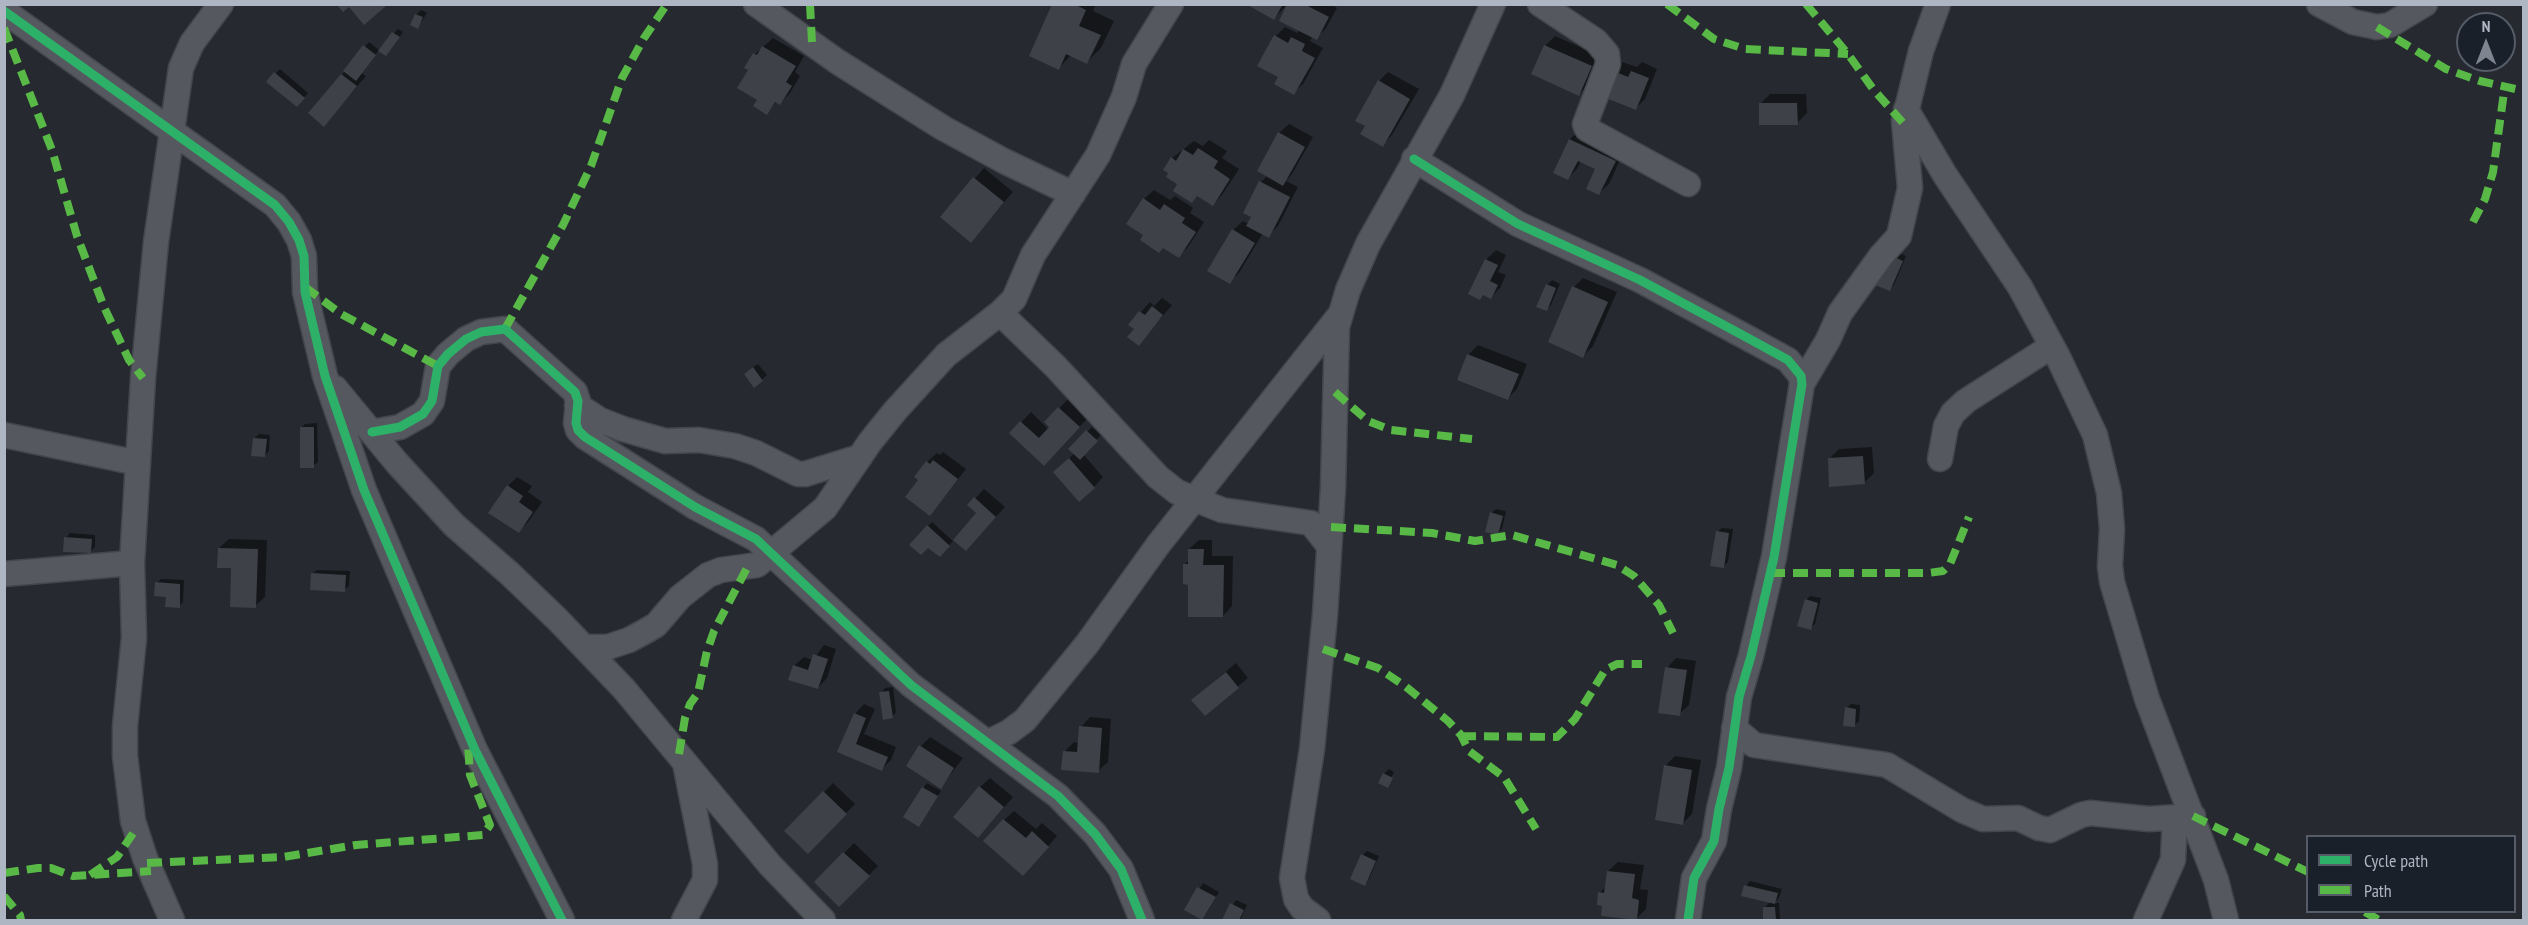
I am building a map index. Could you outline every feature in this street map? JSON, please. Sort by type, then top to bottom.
[{"type":"street","points":[[172,921],[145,858],[133,821],[125,756],[125,726],[134,638],[132,563],[156,242],[181,68],[184,56],[221,4]]},
{"type":"street","points":[[756,4],[838,62],[943,128],[1004,161],[1073,194]]},
{"type":"street","points":[[584,647],[608,647],[629,640],[656,625],[680,597],[708,575],[721,570],[757,565],[825,508],[895,411],[946,355],[1000,314],[1014,299],[1033,255],[1098,155],[1124,97],[1134,64],[1171,4]]},
{"type":"street","points":[[1318,921],[1302,909],[1296,899],[1292,878],[1312,749],[1324,638],[1334,488],[1337,327],[1348,290],[1368,244],[1452,95],[1493,4]]},
{"type":"street","points":[[1540,4],[1596,41],[1607,54],[1608,64],[1585,124],[1587,129],[1688,183]]},
{"type":"street","points":[[1802,384],[1828,340],[1840,313],[1881,256],[1899,236],[1910,188],[1904,136],[1906,109],[1921,51],[1938,4]]},
{"type":"street","points":[[2319,4],[2353,22],[2377,27],[2390,25],[2425,4]]},
{"type":"street","points":[[4,11],[274,205],[289,222],[299,240],[304,256],[305,292],[325,376],[364,490],[474,750],[562,921]]},
{"type":"street","points":[[1906,109],[1945,175],[2020,287],[2052,346],[2095,435],[2109,493],[2112,529],[2109,559],[2112,582],[2184,817],[2216,880],[2226,921]]},
{"type":"street","points":[[1414,159],[1518,224],[1640,280],[1788,360],[1801,376],[1802,384],[1774,557],[1739,697],[1714,842],[1694,878],[1688,921]]},
{"type":"street","points":[[1000,314],[1055,366],[1158,477],[1177,492],[1222,510],[1311,523],[1329,546]]},
{"type":"street","points":[[989,742],[1009,732],[1025,720],[1087,644],[1158,545],[1341,314]]},
{"type":"street","points":[[372,432],[400,427],[423,414],[432,401],[438,366],[448,354],[466,339],[481,332],[505,329],[575,392],[576,423],[578,430],[585,437],[695,507],[756,539],[911,685],[1058,796],[1095,834],[1121,869],[1142,921]]},
{"type":"street","points":[[1940,459],[1946,426],[1953,413],[1966,401],[2052,346]]},
{"type":"street","points":[[325,376],[454,525],[510,574],[624,689],[770,865],[823,921]]},
{"type":"street","points":[[577,405],[600,420],[623,429],[665,441],[699,440],[735,446],[756,453],[798,474],[805,474],[860,457]]},
{"type":"street","points":[[4,435],[138,463]]},
{"type":"street","points":[[4,574],[132,563]]},
{"type":"street","points":[[1734,728],[1754,745],[1887,765],[1962,810],[1983,819],[2018,818],[2039,828],[2050,830],[2090,813],[2149,819],[2184,817]]},
{"type":"street","points":[[684,760],[705,864],[705,880],[684,921]]},
{"type":"street","points":[[2146,921],[2173,860],[2184,817]]},
{"type":"building","points":[[385,4],[386,6],[364,25],[349,7],[343,12],[337,5]]},
{"type":"building","points":[[1052,4],[1074,4],[1086,10],[1079,26],[1101,35],[1087,64],[1066,54],[1059,70],[1029,56]]},
{"type":"building","points":[[1246,4],[1283,4],[1274,20]]},
{"type":"building","points":[[1287,4],[1304,4],[1329,17],[1317,40],[1279,21]]},
{"type":"building","points":[[415,14],[423,17],[418,29],[410,25]]},
{"type":"building","points":[[392,32],[400,37],[386,56],[378,51]]},
{"type":"building","points":[[1274,35],[1288,43],[1291,37],[1305,44],[1302,51],[1315,58],[1294,95],[1274,84],[1278,77],[1257,66]]},
{"type":"building","points":[[363,45],[376,55],[356,81],[343,71]]},
{"type":"building","points":[[1544,45],[1592,66],[1579,96],[1531,74]]},
{"type":"building","points":[[762,46],[796,66],[786,82],[792,86],[780,105],[775,102],[767,115],[753,106],[757,100],[737,88],[748,70],[744,68],[753,53],[757,55]]},
{"type":"building","points":[[1611,70],[1628,77],[1631,71],[1649,78],[1636,110],[1601,96]]},
{"type":"building","points":[[274,72],[305,98],[297,107],[266,82]]},
{"type":"building","points":[[341,74],[357,86],[324,127],[308,113]]},
{"type":"building","points":[[1378,80],[1410,99],[1383,147],[1360,134],[1365,126],[1355,121]]},
{"type":"building","points":[[1759,103],[1797,103],[1798,125],[1759,125]]},
{"type":"building","points":[[1278,132],[1305,147],[1283,186],[1257,171]]},
{"type":"building","points":[[1569,139],[1616,161],[1599,195],[1586,189],[1595,169],[1578,161],[1568,180],[1553,173]]},
{"type":"building","points":[[1198,148],[1218,161],[1214,168],[1230,179],[1213,206],[1197,196],[1192,203],[1173,191],[1177,184],[1166,177],[1168,173],[1163,170],[1171,157],[1176,161],[1183,149],[1193,155]]},
{"type":"building","points":[[973,177],[1004,202],[971,243],[940,217]]},
{"type":"building","points":[[1259,181],[1290,197],[1269,238],[1246,226],[1251,217],[1243,213]]},
{"type":"building","points":[[1143,198],[1160,210],[1164,204],[1185,218],[1182,223],[1196,232],[1179,258],[1163,248],[1159,253],[1140,240],[1143,235],[1126,224]]},
{"type":"building","points":[[1232,229],[1255,243],[1230,284],[1207,271]]},
{"type":"building","points":[[1888,254],[1903,261],[1890,291],[1875,285]]},
{"type":"building","points":[[1485,259],[1498,265],[1490,281],[1498,285],[1491,299],[1483,295],[1480,300],[1468,294]]},
{"type":"building","points":[[1546,284],[1556,288],[1547,311],[1536,307]]},
{"type":"building","points":[[1572,286],[1608,302],[1583,358],[1548,342]]},
{"type":"building","points":[[1152,306],[1163,315],[1139,346],[1127,337],[1134,329],[1128,325],[1139,311],[1145,315]]},
{"type":"building","points":[[1467,354],[1519,374],[1508,400],[1457,380]]},
{"type":"building","points":[[753,367],[763,381],[754,388],[744,374]]},
{"type":"building","points":[[1058,407],[1080,427],[1044,466],[1009,433],[1020,421],[1039,438],[1049,427],[1044,422]]},
{"type":"building","points":[[300,427],[314,427],[314,468],[300,468]]},
{"type":"building","points":[[1086,430],[1098,441],[1080,460],[1068,449]]},
{"type":"building","points":[[253,438],[267,439],[265,457],[251,456]]},
{"type":"building","points":[[1863,456],[1865,484],[1829,487],[1828,458]]},
{"type":"building","points":[[1069,458],[1095,488],[1079,502],[1053,472]]},
{"type":"building","points":[[933,460],[958,479],[930,516],[905,497],[918,480],[914,477],[926,461],[930,464]]},
{"type":"building","points":[[507,485],[523,496],[519,502],[533,512],[519,533],[488,513]]},
{"type":"building","points":[[974,497],[996,517],[966,551],[953,540],[976,513],[967,505]]},
{"type":"building","points":[[1490,512],[1503,516],[1498,535],[1485,532]]},
{"type":"building","points":[[927,525],[950,546],[940,557],[928,548],[921,555],[909,545]]},
{"type":"building","points":[[1716,531],[1729,533],[1724,568],[1710,566]]},
{"type":"building","points":[[64,537],[92,539],[91,553],[63,552]]},
{"type":"building","points":[[218,548],[258,549],[256,608],[230,607],[231,568],[217,568]]},
{"type":"building","points":[[1188,549],[1204,549],[1203,565],[1224,565],[1223,617],[1188,617],[1188,585],[1183,584],[1183,564],[1188,564]]},
{"type":"building","points":[[311,573],[346,575],[345,592],[310,590]]},
{"type":"building","points":[[155,582],[180,584],[180,608],[165,607],[166,597],[154,596]]},
{"type":"building","points":[[1805,599],[1818,603],[1811,630],[1797,626]]},
{"type":"building","points":[[813,654],[828,659],[818,689],[788,680],[793,665],[808,670]]},
{"type":"building","points":[[1665,667],[1687,670],[1680,716],[1658,713]]},
{"type":"building","points":[[1226,672],[1239,688],[1205,716],[1191,700]]},
{"type":"building","points":[[889,691],[893,718],[883,720],[879,692]]},
{"type":"building","points":[[1845,707],[1856,709],[1855,727],[1843,726]]},
{"type":"building","points":[[854,713],[866,718],[856,744],[888,757],[882,771],[837,752]]},
{"type":"building","points":[[1079,726],[1102,728],[1099,773],[1061,770],[1063,751],[1077,752]]},
{"type":"building","points":[[919,745],[954,768],[941,789],[906,766]]},
{"type":"building","points":[[1664,765],[1692,770],[1683,825],[1655,820]]},
{"type":"building","points":[[1383,773],[1393,778],[1388,788],[1378,783]]},
{"type":"building","points":[[979,786],[1004,807],[978,838],[953,817]]},
{"type":"building","points":[[922,787],[938,796],[919,827],[903,817]]},
{"type":"building","points":[[823,791],[847,814],[808,854],[784,831]]},
{"type":"building","points":[[1003,819],[1026,838],[1032,831],[1049,847],[1023,876],[983,841]]},
{"type":"building","points":[[843,852],[870,876],[839,907],[814,882]]},
{"type":"building","points":[[1361,854],[1376,861],[1365,886],[1350,879]]},
{"type":"building","points":[[1607,871],[1635,874],[1632,898],[1639,900],[1637,920],[1601,916],[1602,906],[1597,905],[1598,892],[1604,893]]},
{"type":"building","points":[[1744,885],[1778,893],[1775,904],[1741,896]]},
{"type":"building","points":[[1197,887],[1216,897],[1202,920],[1184,910]]},
{"type":"building","points":[[1230,903],[1244,910],[1239,920],[1222,920]]},
{"type":"building","points":[[1763,907],[1775,907],[1776,920],[1763,920]]},
{"type":"marked path","points":[[505,329],[563,225],[591,166],[622,78],[644,38],[667,4]]},
{"type":"marked path","points":[[810,4],[812,43]]},
{"type":"marked path","points":[[1667,4],[1714,39],[1745,49],[1848,54]]},
{"type":"marked path","points":[[1806,4],[1848,54],[1873,89],[1904,124]]},
{"type":"marked path","points":[[2377,27],[2446,69],[2480,81],[2524,91]]},
{"type":"marked path","points":[[4,28],[52,150],[77,236],[104,307],[129,360],[143,378]]},
{"type":"marked path","points":[[2473,222],[2485,199],[2493,172],[2505,85]]},
{"type":"marked path","points":[[305,287],[341,314],[438,366]]},
{"type":"marked path","points":[[1335,392],[1368,421],[1391,430],[1472,439]]},
{"type":"marked path","points":[[1770,573],[1928,573],[1943,571],[1950,564],[1969,517]]},
{"type":"marked path","points":[[1331,527],[1432,533],[1475,541],[1512,535],[1617,565],[1634,576],[1659,605],[1673,633]]},
{"type":"marked path","points":[[679,754],[685,718],[690,704],[698,693],[714,631],[748,566]]},
{"type":"marked path","points":[[1323,649],[1378,668],[1405,686],[1448,721],[1461,735],[1469,751],[1504,777],[1536,829]]},
{"type":"marked path","points":[[1461,736],[1557,737],[1575,719],[1605,670],[1617,664],[1642,664]]},
{"type":"marked path","points":[[147,863],[283,857],[356,845],[483,835],[490,825],[470,775],[468,744]]},
{"type":"marked path","points":[[2193,816],[2306,871]]},
{"type":"marked path","points":[[90,875],[117,857],[136,829]]},
{"type":"marked path","points":[[4,873],[38,868],[51,868],[73,876],[151,871]]},
{"type":"marked path","points":[[4,896],[20,915],[21,920]]},
{"type":"marked path","points":[[2367,913],[2379,920]]},
{"type":"cycle path","points":[[4,11],[275,205],[289,222],[299,240],[304,256],[305,292],[325,376],[364,490],[475,750],[562,920]]},
{"type":"cycle path","points":[[1414,159],[1518,224],[1640,280],[1788,360],[1801,376],[1802,384],[1774,557],[1739,697],[1729,768],[1714,841],[1694,878],[1688,920]]},
{"type":"cycle path","points":[[372,432],[400,427],[423,414],[432,401],[438,366],[448,354],[466,339],[481,332],[505,329],[575,392],[578,401],[576,423],[578,430],[585,437],[695,507],[756,539],[911,685],[1058,796],[1095,834],[1121,869],[1142,920]]}]
